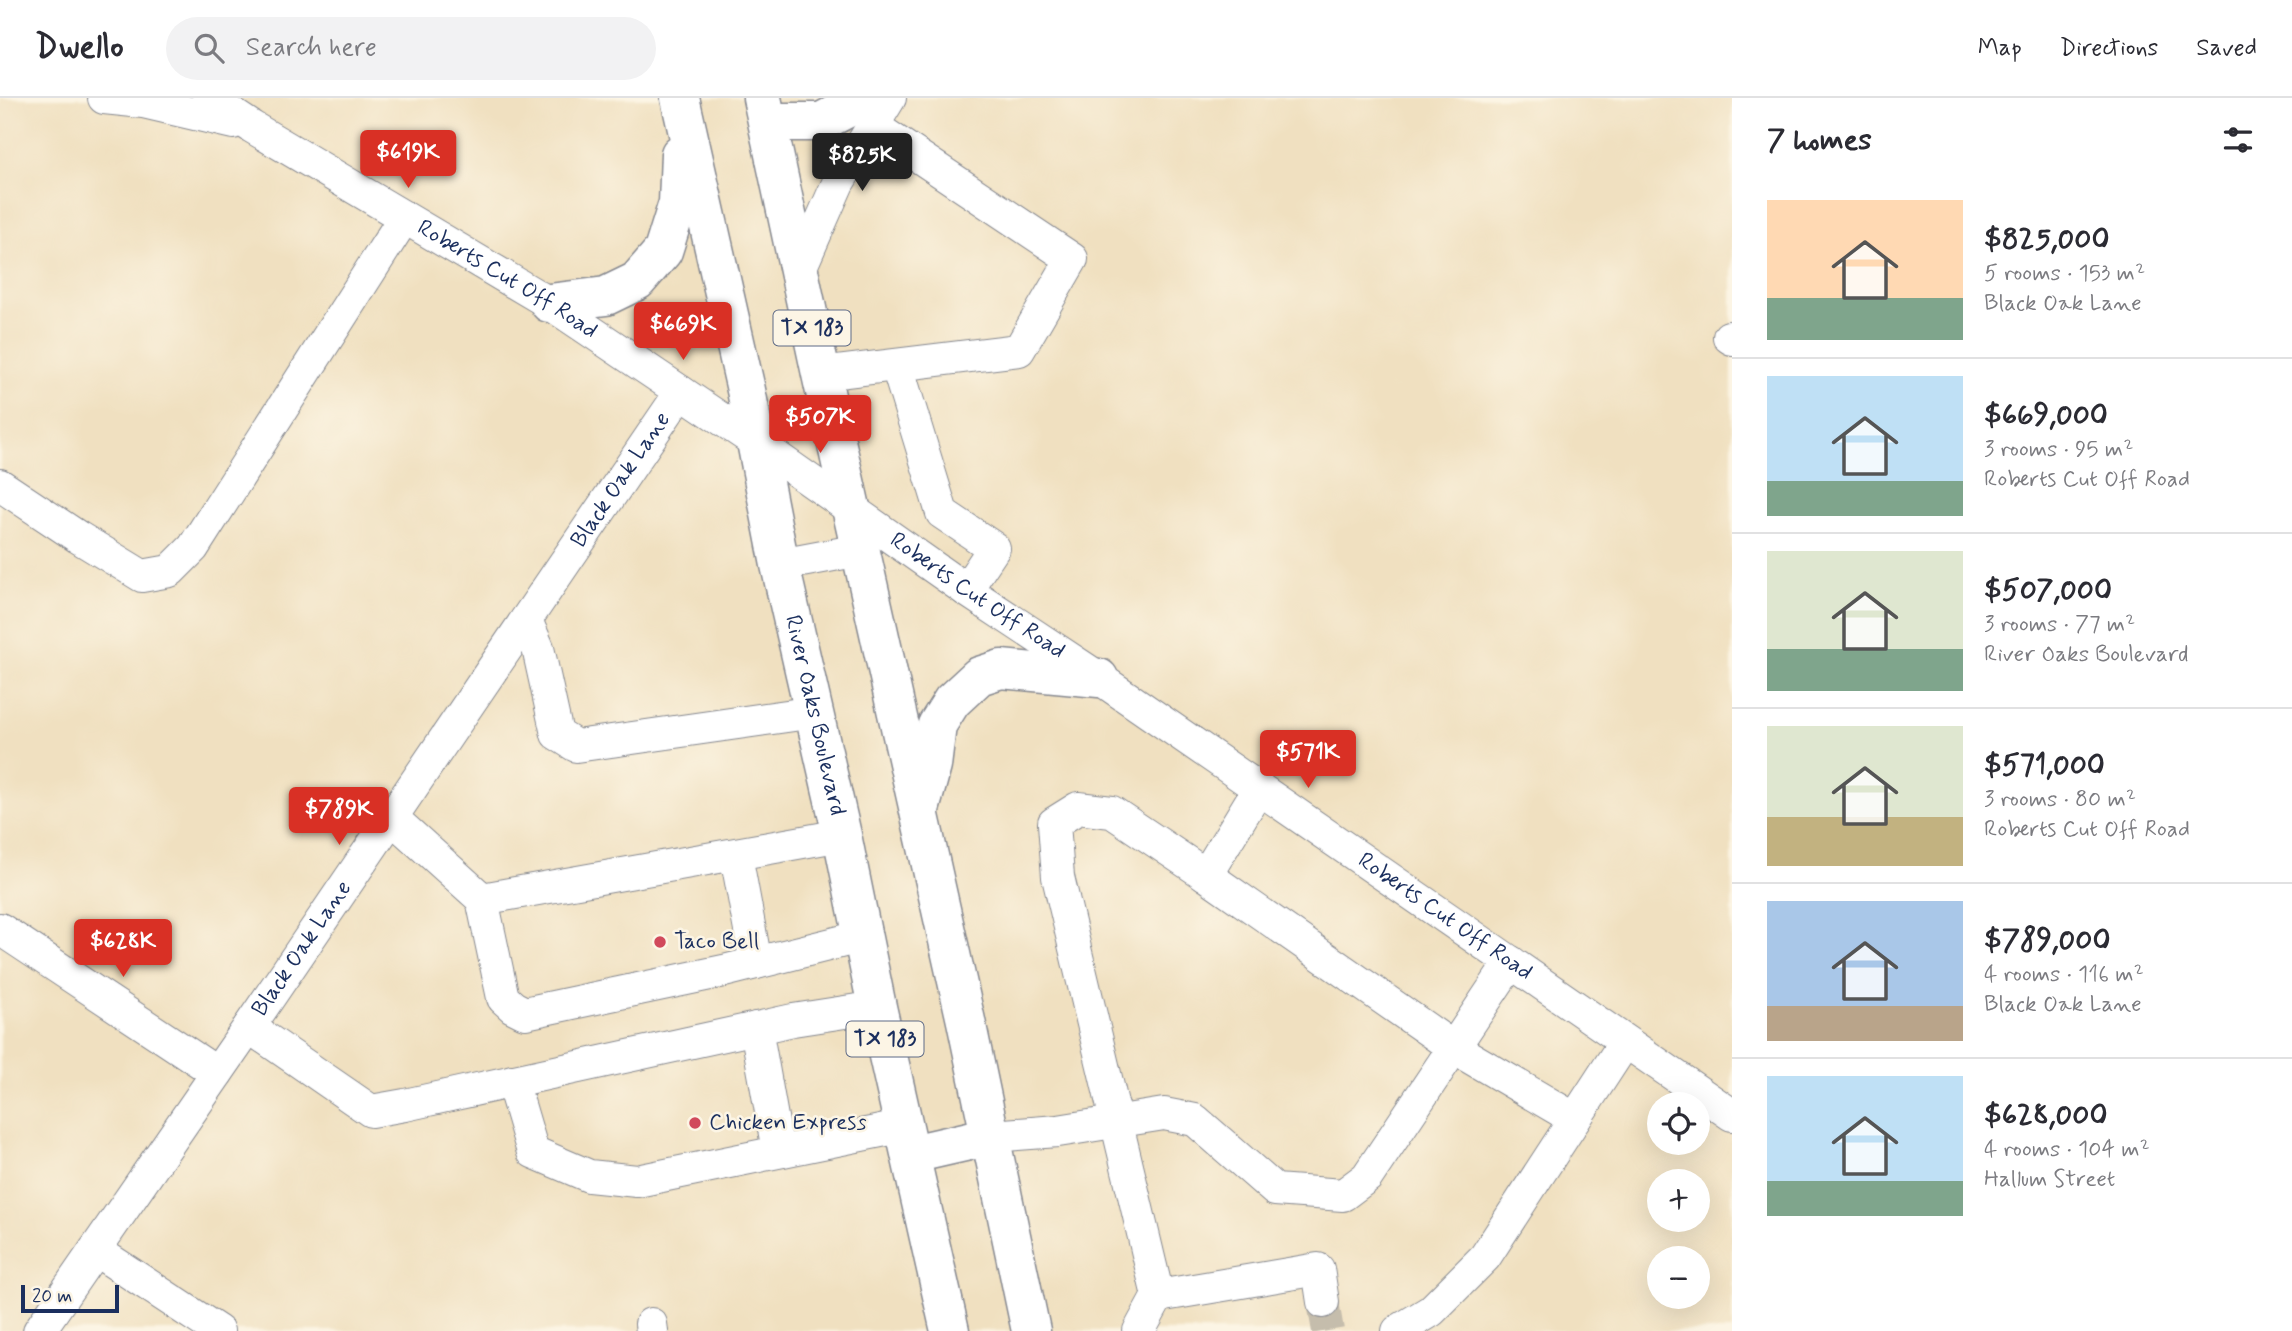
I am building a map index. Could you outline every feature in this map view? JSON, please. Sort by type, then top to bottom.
[{"type":"main road","points":[[549,303],[606,296],[636,281],[663,251],[678,203],[682,102]]},
{"type":"main road","name":"River Oaks Boulevard","points":[[682,102],[757,443],[780,565],[815,712],[877,1007],[950,1331]]},
{"type":"main road","points":[[765,110],[821,122],[870,112]]},
{"type":"main road","name":"TX 183","points":[[765,110],[821,374],[991,1136],[1031,1331]]},
{"type":"main road","points":[[919,815],[932,766],[937,725],[952,701],[979,676],[1001,669],[1099,678]]},
{"type":"main road","points":[[909,1140],[991,1136]]},
{"type":"street","points":[[104,98],[143,102],[252,127]]},
{"type":"street","name":"Roberts Cut Off Road","points":[[208,98],[252,127],[549,303],[757,443],[1732,1115]]},
{"type":"street","points":[[800,269],[870,112],[890,98]]},
{"type":"street","points":[[821,374],[1019,350],[1072,259],[870,112]]},
{"type":"street","points":[[0,485],[142,576],[170,571],[193,548],[404,218]]},
{"type":"street","points":[[897,366],[942,513],[994,548],[967,590]]},
{"type":"street","name":"Black Oak Lane","points":[[38,1331],[249,1027],[681,392]]},
{"type":"street","points":[[780,565],[860,550]]},
{"type":"street","points":[[526,620],[538,648],[557,734],[576,746],[815,712]]},
{"type":"street","points":[[1206,875],[1259,788]]},
{"type":"street","points":[[1139,1331],[1158,1296],[1058,877],[1054,823],[1079,808],[1112,812],[1454,1048],[1575,1119]]},
{"type":"street","points":[[391,817],[482,899],[503,998],[525,1013],[756,963],[864,936]]},
{"type":"street","points":[[482,899],[842,835]]},
{"type":"street","points":[[736,855],[756,963]]},
{"type":"street","points":[[0,929],[217,1073]]},
{"type":"street","points":[[991,1136],[1058,1131],[1164,1114],[1195,1120],[1275,1190],[1343,1195],[1367,1177],[1511,962]]},
{"type":"street","points":[[249,1027],[371,1111],[793,1020],[877,1007]]},
{"type":"street","points":[[756,1028],[778,1151]]},
{"type":"street","points":[[1398,1331],[1431,1311],[1485,1257],[1625,1042]]},
{"type":"street","points":[[512,1081],[533,1152],[589,1176],[637,1181],[778,1151],[909,1140]]},
{"type":"street","points":[[95,1250],[218,1331]]},
{"type":"street","points":[[1158,1296],[1318,1269],[1323,1302]]},
{"type":"tunnel","points":[[1323,1302],[1328,1331]]},
{"type":"place","name":"Taco Bell","points":[[660,942]]},
{"type":"place","name":"Chicken Express","points":[[695,1123]]}]
